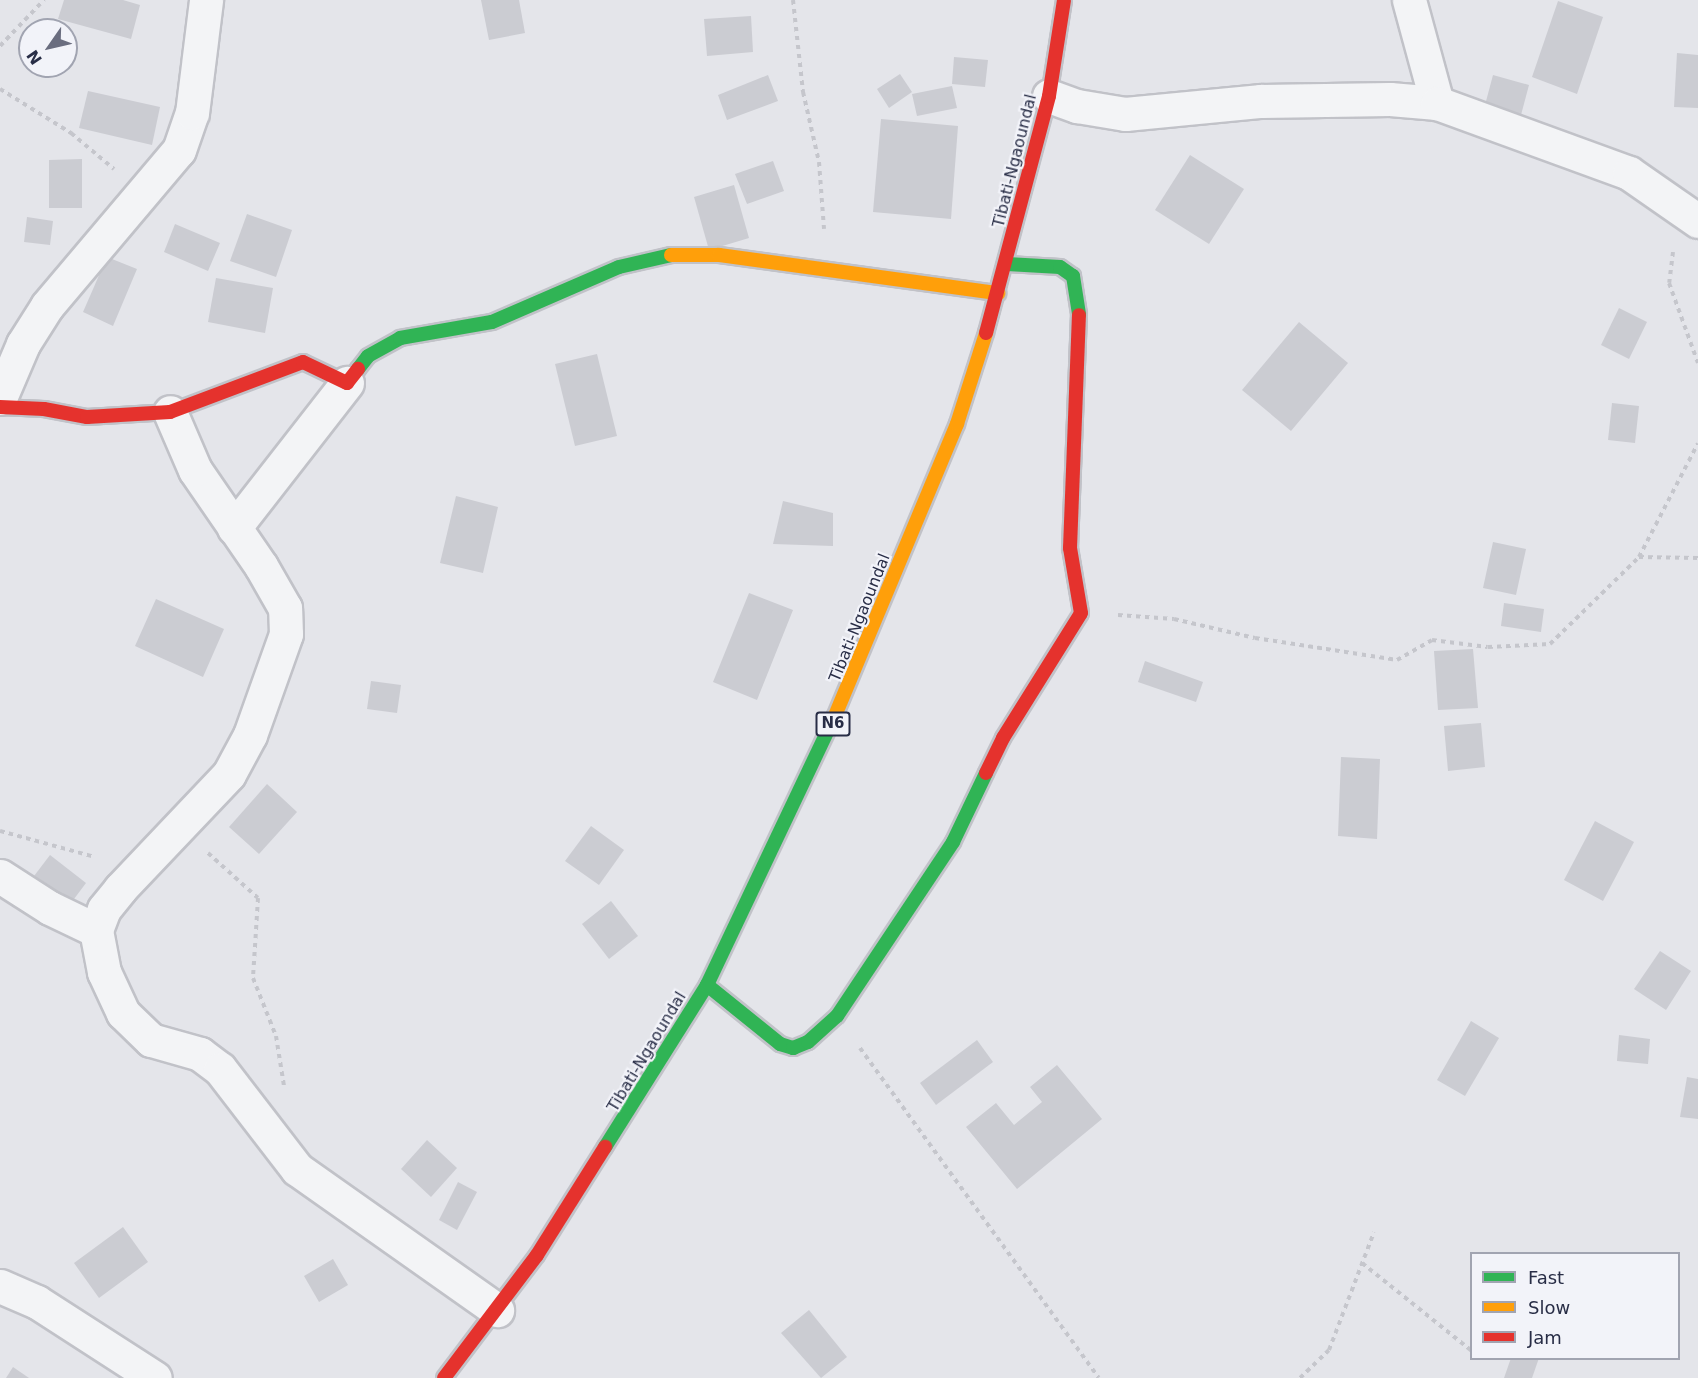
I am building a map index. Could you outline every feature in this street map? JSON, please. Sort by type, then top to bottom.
[{"type":"main road","name":"Tibati-Ngaoundal","points":[[444,1378],[496,1310],[627,1116],[707,985],[786,827],[858,669],[957,424],[998,293],[1048,96],[1064,0]]},
{"type":"main road","points":[[0,407],[44,409],[87,417],[170,412],[303,362],[347,382],[368,356],[400,338],[492,322],[641,259],[692,252],[814,271],[998,293]]},
{"type":"main road","points":[[707,985],[780,1044],[793,1048],[808,1042],[837,1016],[953,842],[1003,738],[1081,613],[1070,548],[1080,350],[1078,292],[1073,276],[1060,267],[1006,264]]},
{"type":"street","points":[[0,398],[23,344],[47,306],[179,150],[186,136],[206,0]]},
{"type":"street","points":[[1409,0],[1437,103]]},
{"type":"street","points":[[1048,96],[1077,106],[1125,114],[1261,101],[1390,99],[1437,103],[1629,173],[1688,213]]},
{"type":"street","points":[[234,528],[347,382]]},
{"type":"street","points":[[170,412],[195,470],[285,608],[286,634],[250,735],[229,774],[104,909],[96,930],[97,950],[113,995],[136,1028],[152,1040],[200,1054],[213,1064],[297,1169],[496,1310]]},
{"type":"street","points":[[0,876],[40,902],[96,930]]},
{"type":"street","points":[[0,1286],[37,1302],[155,1378]]},
{"type":"path","points":[[0,46],[44,0]]},
{"type":"path","points":[[793,0],[825,225],[814,271]]},
{"type":"path","points":[[0,89],[71,133],[142,192]]},
{"type":"path","points":[[1688,213],[1669,283],[1698,363]]},
{"type":"path","points":[[1081,613],[1174,619],[1255,638],[1397,660],[1432,640],[1488,647],[1550,644],[1639,557],[1698,449],[1698,443]]},
{"type":"path","points":[[1639,557],[1698,558]]},
{"type":"path","points":[[180,827],[258,898],[253,978],[276,1036],[285,1092]]},
{"type":"path","points":[[0,831],[140,868]]},
{"type":"path","points":[[837,1016],[1099,1378]]},
{"type":"path","points":[[1300,1378],[1329,1350],[1374,1232]]},
{"type":"path","points":[[1362,1263],[1470,1349]]},
{"type":"building","points":[[64,0],[123,0],[140,5],[131,39],[78,24],[78,18],[58,18]]},
{"type":"building","points":[[481,0],[519,0],[525,33],[489,40]]},
{"type":"building","points":[[1558,1],[1603,17],[1577,94],[1532,77]]},
{"type":"building","points":[[751,16],[753,52],[707,56],[704,19]]},
{"type":"building","points":[[1677,53],[1698,55],[1698,108],[1674,107]]},
{"type":"building","points":[[954,57],[988,60],[985,87],[952,84]]},
{"type":"building","points":[[900,74],[912,92],[889,108],[877,89]]},
{"type":"building","points":[[768,75],[778,101],[727,120],[718,95]]},
{"type":"building","points":[[1493,75],[1529,85],[1521,115],[1485,105]]},
{"type":"building","points":[[952,86],[957,108],[917,116],[912,94]]},
{"type":"building","points":[[88,91],[160,107],[152,145],[79,128]]},
{"type":"building","points":[[881,119],[958,126],[951,219],[873,212]]},
{"type":"building","points":[[1190,155],[1244,189],[1209,244],[1155,210]]},
{"type":"building","points":[[82,159],[82,208],[49,208],[49,160]]},
{"type":"building","points":[[773,161],[784,191],[747,204],[735,174]]},
{"type":"building","points":[[734,185],[749,238],[709,250],[694,197]]},
{"type":"building","points":[[247,214],[292,230],[276,277],[230,261]]},
{"type":"building","points":[[27,217],[53,221],[50,245],[24,242]]},
{"type":"building","points":[[175,224],[220,243],[208,271],[164,252]]},
{"type":"building","points":[[107,257],[137,269],[113,326],[83,312]]},
{"type":"building","points":[[216,278],[273,288],[265,333],[208,322]]},
{"type":"building","points":[[1619,308],[1647,322],[1629,359],[1601,345]]},
{"type":"building","points":[[1299,322],[1348,363],[1291,431],[1242,390]]},
{"type":"building","points":[[597,354],[617,436],[575,446],[555,364]]},
{"type":"building","points":[[1612,403],[1639,406],[1635,443],[1608,440]]},
{"type":"building","points":[[456,496],[498,507],[483,573],[440,563]]},
{"type":"building","points":[[783,501],[833,513],[833,546],[773,544]]},
{"type":"building","points":[[1493,542],[1526,549],[1516,595],[1483,588]]},
{"type":"building","points":[[749,593],[793,610],[757,700],[713,682]]},
{"type":"building","points":[[156,599],[224,629],[203,677],[135,646]]},
{"type":"building","points":[[1504,603],[1544,609],[1541,632],[1501,626]]},
{"type":"building","points":[[1473,649],[1478,708],[1438,710],[1434,651]]},
{"type":"building","points":[[1145,661],[1203,682],[1196,702],[1138,682]]},
{"type":"building","points":[[371,681],[401,685],[397,713],[367,709]]},
{"type":"building","points":[[1481,723],[1485,767],[1448,771],[1444,726]]},
{"type":"building","points":[[1341,757],[1380,759],[1377,839],[1338,836]]},
{"type":"building","points":[[267,784],[297,812],[259,854],[229,827]]},
{"type":"building","points":[[1595,821],[1634,842],[1603,901],[1564,880]]},
{"type":"building","points":[[591,826],[624,850],[599,885],[565,861]]},
{"type":"building","points":[[50,855],[86,883],[68,907],[31,880]]},
{"type":"building","points":[[611,901],[638,936],[609,959],[582,924]]},
{"type":"building","points":[[1660,951],[1691,971],[1666,1010],[1634,989]]},
{"type":"building","points":[[1471,1021],[1499,1038],[1465,1096],[1437,1080]]},
{"type":"building","points":[[1619,1035],[1650,1039],[1648,1064],[1617,1061]]},
{"type":"building","points":[[977,1040],[993,1062],[936,1105],[920,1083]]},
{"type":"building","points":[[1057,1065],[1102,1119],[1017,1189],[966,1127],[996,1103],[1014,1125],[1042,1102],[1030,1087]]},
{"type":"building","points":[[1687,1077],[1698,1079],[1698,1119],[1680,1117]]},
{"type":"building","points":[[427,1140],[457,1168],[431,1197],[401,1169]]},
{"type":"building","points":[[458,1182],[477,1192],[457,1230],[439,1220]]},
{"type":"building","points":[[123,1227],[148,1262],[99,1298],[74,1263]]},
{"type":"building","points":[[333,1259],[348,1285],[319,1302],[304,1276]]},
{"type":"building","points":[[809,1310],[847,1357],[821,1378],[781,1333]]},
{"type":"building","points":[[1510,1360],[1538,1360],[1532,1378],[1504,1378]]},
{"type":"building","points":[[13,1367],[29,1378],[6,1378]]},
{"type":"traffic: fast","points":[[358,369],[368,356],[400,338],[492,322],[619,267],[671,255]]},
{"type":"traffic: fast","points":[[1007,264],[1060,267],[1073,276],[1079,315]]},
{"type":"traffic: fast","points":[[605,1147],[707,985],[834,718]]},
{"type":"traffic: fast","points":[[707,985],[780,1044],[793,1048],[808,1042],[837,1016],[953,842],[986,773]]},
{"type":"traffic: slow","points":[[671,255],[719,255],[998,293]]},
{"type":"traffic: slow","points":[[834,718],[957,424],[986,333]]},
{"type":"traffic: jam","points":[[986,333],[1049,96],[1064,0]]},
{"type":"traffic: jam","points":[[986,773],[1003,738],[1081,613],[1070,548],[1079,315]]},
{"type":"traffic: jam","points":[[0,407],[44,409],[87,417],[170,412],[303,362],[347,383],[358,369]]},
{"type":"traffic: jam","points":[[444,1378],[537,1255],[605,1147]]}]
